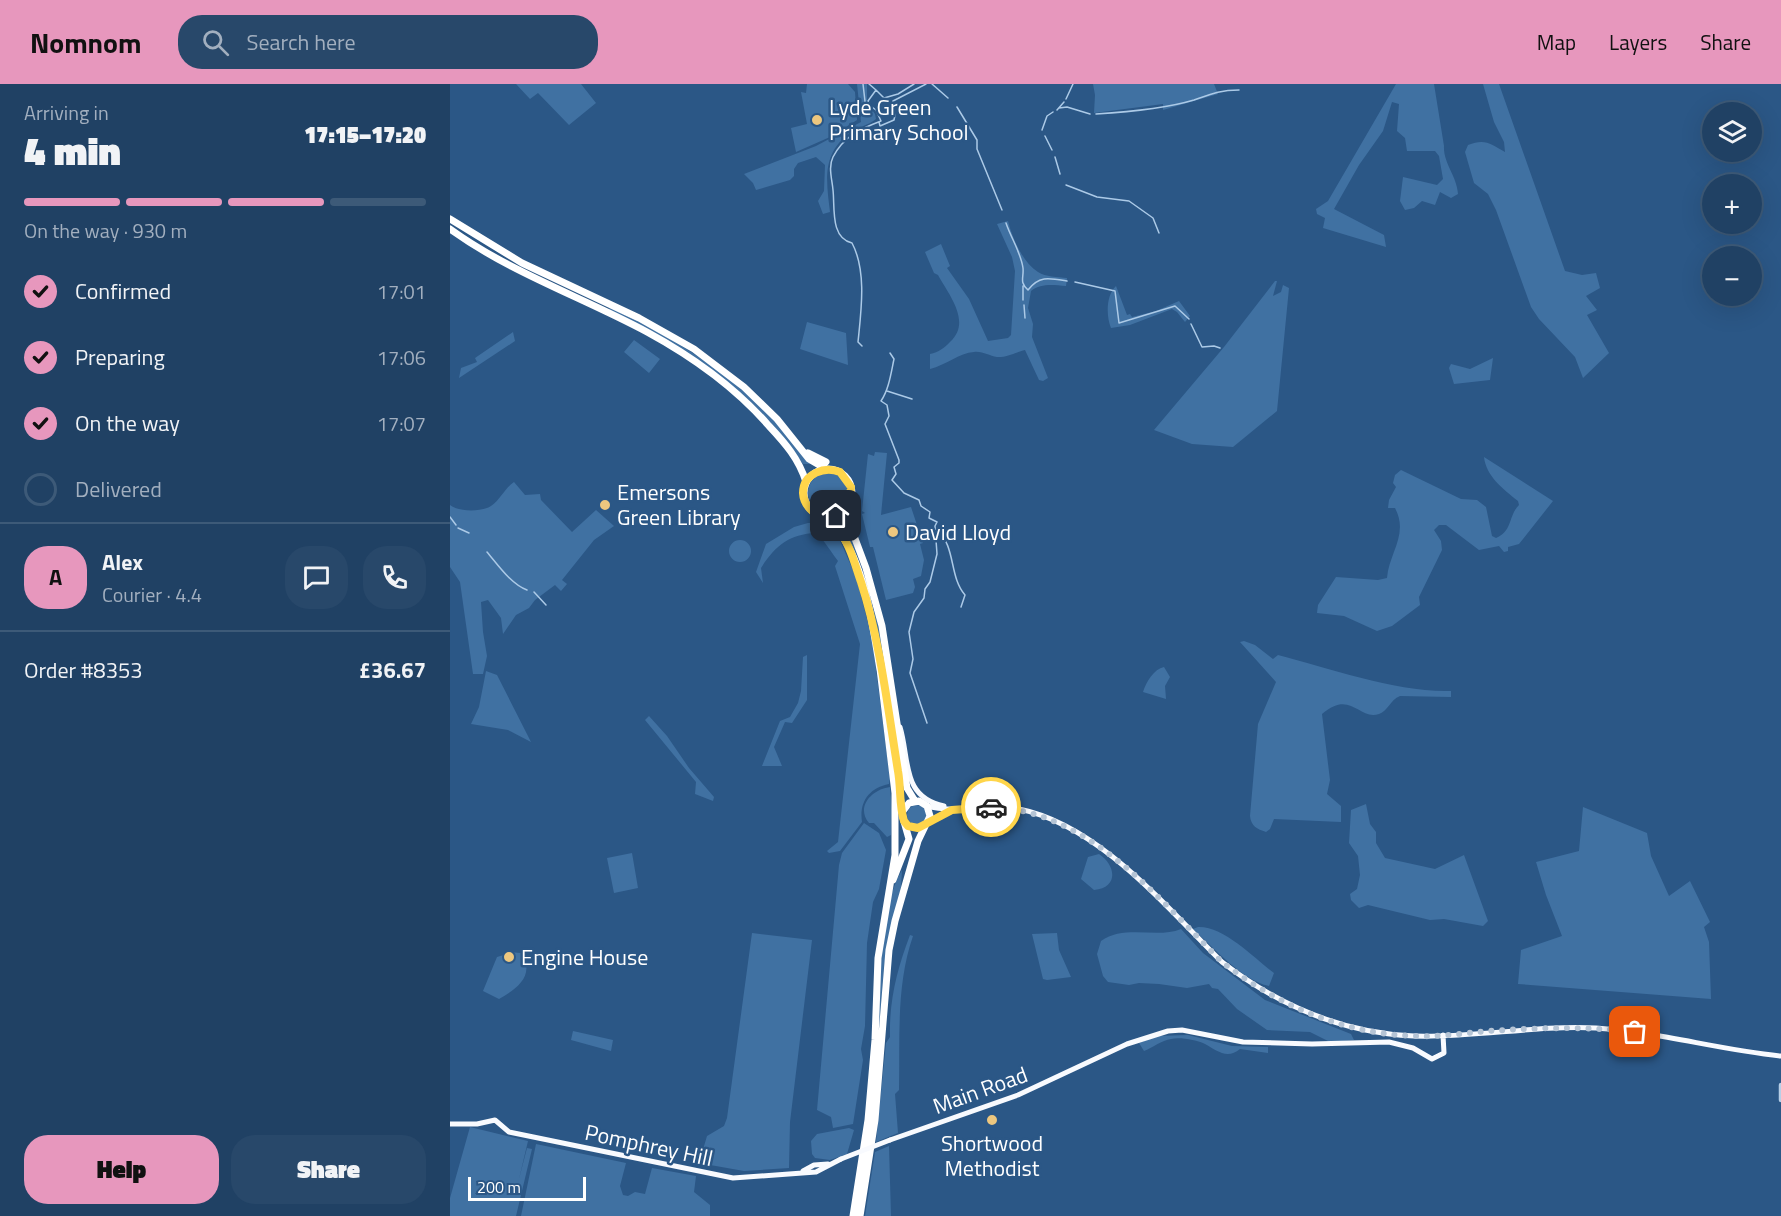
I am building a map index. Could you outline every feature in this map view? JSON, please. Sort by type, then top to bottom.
[{"type":"highway","points":[[450,219],[522,263],[639,318],[694,349],[744,387],[777,418],[809,459],[826,465],[845,476],[852,493],[854,536],[866,568],[882,626],[908,788],[915,801],[927,806],[930,814],[918,841],[898,909],[889,950],[875,1120],[860,1216]]},
{"type":"highway","points":[[450,229],[473,246],[515,270],[647,332],[714,374],[740,396],[776,433],[796,457],[806,482]]},
{"type":"highway","points":[[826,465],[806,482],[803,493],[805,502],[816,515],[824,517],[841,514],[849,505],[852,493]]},
{"type":"highway","points":[[824,517],[841,533],[855,565],[869,609],[899,774],[908,843],[887,897]]},
{"type":"highway","points":[[853,1216],[868,1120],[875,1040],[878,958],[895,855],[895,793],[880,669]]},
{"type":"highway","points":[[903,811],[906,805],[915,801]]},
{"type":"highway","points":[[906,824],[918,828],[927,823]]},
{"type":"main road","points":[[894,705],[913,789],[939,805],[969,808]]},
{"type":"main road","points":[[927,806],[952,810],[992,807],[1026,811],[1048,818],[1079,834],[1123,865],[1222,962],[1248,981],[1283,1002],[1351,1028],[1386,1034],[1443,1035],[1554,1028],[1619,1030],[1781,1056]]},
{"type":"main road","points":[[927,823],[952,810]]},
{"type":"main road","name":"Main Road","points":[[840,1159],[1018,1095],[1150,1035],[1182,1030],[1243,1042],[1312,1044],[1389,1042],[1413,1048],[1432,1059],[1444,1053],[1443,1035]]},
{"type":"main road","name":"Pomphrey Hill","points":[[450,1124],[477,1124],[495,1120],[508,1132],[718,1176],[751,1178],[802,1172],[814,1165],[828,1164],[840,1159]]},
{"type":"street","points":[[1781,1085],[1781,1100]]},
{"type":"shaded area","points":[[516,84],[581,84],[596,103],[569,125],[538,93],[530,99]]},
{"type":"shaded area","points":[[807,84],[848,84],[855,92],[857,120],[830,137],[796,152],[791,128],[807,124],[801,92],[806,93]]},
{"type":"shaded area","points":[[857,84],[867,84],[867,103],[876,119],[850,133],[834,149],[827,178],[830,212],[823,214],[818,201],[824,191],[825,165],[816,157],[798,163],[794,169],[794,176],[790,180],[756,190],[744,174],[816,146],[861,122]]},
{"type":"shaded area","points":[[1093,84],[1214,84],[1218,94],[1163,110],[1163,104],[1094,113]]},
{"type":"shaded area","points":[[1396,84],[1434,84],[1444,152],[1458,194],[1451,198],[1440,192],[1435,205],[1422,201],[1414,208],[1405,210],[1400,201],[1403,177],[1437,185],[1443,179],[1439,156],[1435,151],[1407,151],[1405,138],[1397,131],[1399,104],[1392,102],[1383,131],[1359,165],[1334,209],[1384,235],[1386,247],[1323,228],[1325,218],[1317,214],[1316,209],[1328,201]]},
{"type":"shaded area","points":[[1483,84],[1499,84],[1565,271],[1582,275],[1596,273],[1600,288],[1586,296],[1597,310],[1587,315],[1609,353],[1583,378],[1575,357],[1539,319],[1531,307],[1496,210],[1488,194],[1474,183],[1465,152],[1468,145],[1483,142],[1492,144],[1505,152],[1504,142],[1494,122]]},
{"type":"shaded area","points":[[1008,221],[1018,249],[1032,268],[1044,275],[1067,278],[1066,286],[1043,286],[1031,291],[1028,308],[1033,324],[1032,337],[1048,378],[1043,381],[1039,380],[1025,350],[1000,357],[980,352],[968,353],[930,369],[930,354],[950,342],[959,326],[959,317],[925,252],[941,244],[950,266],[947,268],[969,299],[988,341],[1008,338],[1011,335],[1015,271],[1012,257],[997,224]]},
{"type":"shaded area","points":[[1277,281],[1273,296],[1281,292],[1283,285],[1289,288],[1277,411],[1233,447],[1192,444],[1154,430],[1224,347]]},
{"type":"shaded area","points":[[1116,286],[1127,315],[1130,314],[1132,317],[1156,311],[1179,301],[1190,316],[1185,322],[1172,309],[1130,325],[1111,328],[1108,306],[1110,295]]},
{"type":"shaded area","points":[[610,308],[682,346],[726,376],[766,412],[810,464],[803,464],[774,426],[736,389],[608,310]]},
{"type":"shaded area","points":[[807,322],[846,333],[848,365],[800,349]]},
{"type":"shaded area","points":[[513,332],[515,341],[459,378],[461,368],[477,362],[475,358]]},
{"type":"shaded area","points":[[634,340],[660,359],[649,373],[624,352]]},
{"type":"shaded area","points":[[1493,358],[1490,380],[1454,384],[1449,368],[1451,364],[1470,369]]},
{"type":"shaded area","name":"David Lloyd","points":[[875,452],[887,453],[881,515],[911,507],[923,543],[920,544],[924,560],[921,576],[913,579],[915,587],[913,593],[886,600],[862,514],[865,513],[862,511],[868,454],[874,456]]},
{"type":"shaded area","points":[[1484,457],[1553,501],[1519,544],[1508,547],[1508,551],[1504,552],[1499,546],[1479,550],[1446,525],[1439,525],[1434,530],[1441,541],[1442,550],[1419,597],[1420,605],[1392,626],[1377,631],[1344,616],[1317,613],[1318,605],[1336,577],[1378,580],[1387,578],[1400,526],[1395,508],[1388,508],[1389,500],[1396,487],[1393,483],[1395,475],[1401,470],[1461,499],[1477,500],[1486,507],[1492,536],[1496,538],[1501,535],[1508,527],[1519,505],[1518,501],[1492,476]]},
{"type":"shaded area","points":[[828,473],[836,474],[842,479],[847,485],[847,501],[842,507],[836,512],[828,513],[820,512],[814,507],[809,501],[808,493],[809,485],[814,479],[820,474]]},
{"type":"shaded area","points":[[514,482],[525,495],[540,494],[541,500],[572,532],[596,510],[614,526],[594,540],[562,580],[567,584],[561,591],[555,585],[535,600],[529,608],[516,615],[503,634],[501,618],[488,600],[481,602],[487,656],[483,674],[473,674],[460,582],[450,567],[450,505],[464,510],[487,508]]},
{"type":"shaded area","points":[[848,512],[851,536],[879,627],[904,780],[902,780],[874,620],[846,537],[836,521]]},
{"type":"shaded area","points":[[808,523],[820,523],[838,536],[856,577],[872,638],[890,778],[889,784],[876,789],[867,797],[862,808],[862,822],[840,851],[829,853],[827,851],[838,842],[860,644],[835,566],[838,561],[816,533],[790,539],[777,548],[761,568],[763,583],[756,572],[766,544],[794,527]]},
{"type":"shaded area","points":[[740,540],[748,543],[751,551],[748,559],[740,562],[732,559],[729,551],[732,543]]},
{"type":"shaded area","points":[[1240,642],[1255,645],[1273,659],[1278,655],[1387,684],[1431,691],[1451,691],[1451,697],[1400,696],[1379,714],[1372,715],[1340,704],[1322,714],[1330,780],[1327,794],[1341,806],[1341,822],[1274,819],[1270,829],[1266,832],[1255,827],[1250,816],[1258,724],[1276,682]]},
{"type":"shaded area","points":[[807,655],[807,700],[792,723],[785,722],[774,747],[782,766],[762,766],[780,721],[790,717],[798,703],[803,657]]},
{"type":"shaded area","points":[[1164,667],[1170,677],[1165,686],[1166,699],[1143,692],[1151,676]]},
{"type":"shaded area","points":[[486,671],[497,675],[531,742],[508,730],[471,724],[479,707]]},
{"type":"shaded area","points":[[649,716],[714,797],[713,801],[695,794],[696,782],[645,720]]},
{"type":"shaded area","points":[[890,787],[891,835],[887,837],[874,823],[869,823],[864,810],[872,795]]},
{"type":"shaded area","points":[[1366,804],[1370,824],[1376,832],[1376,843],[1385,858],[1435,869],[1464,855],[1488,921],[1483,926],[1444,919],[1430,920],[1368,905],[1359,908],[1351,900],[1350,894],[1357,889],[1360,875],[1358,856],[1349,843],[1351,810]]},
{"type":"shaded area","points":[[913,805],[921,805],[927,811],[927,819],[921,825],[913,825],[907,819],[907,811]]},
{"type":"shaded area","points":[[1583,807],[1647,833],[1651,856],[1669,896],[1690,881],[1710,922],[1704,927],[1709,942],[1711,999],[1518,984],[1521,950],[1562,936],[1536,862],[1579,851]]},
{"type":"shaded area","points":[[864,823],[879,833],[886,850],[879,889],[873,902],[867,943],[865,1026],[861,1049],[863,1060],[853,1124],[833,1128],[831,1117],[817,1110],[839,865],[842,853]]},
{"type":"shaded area","points":[[632,853],[638,888],[614,893],[607,858]]},
{"type":"shaded area","points":[[1099,854],[1109,864],[1112,875],[1108,885],[1094,890],[1081,879],[1088,857]]},
{"type":"shaded area","points":[[902,870],[901,887],[884,965],[874,1098],[856,1216],[876,1052],[884,926],[894,887]]},
{"type":"shaded area","points":[[1208,928],[1228,937],[1274,973],[1269,986],[1239,971],[1193,929]]},
{"type":"shaded area","points":[[1181,929],[1203,953],[1265,1000],[1351,1034],[1354,1040],[1330,1042],[1310,1032],[1267,1030],[1237,1009],[1218,989],[1212,988],[1209,984],[1187,988],[1159,984],[1129,985],[1108,982],[1103,976],[1097,954],[1101,941],[1120,933],[1162,933]]},
{"type":"shaded area","points":[[752,933],[812,940],[790,1122],[789,1168],[744,1171],[699,1163],[707,1136],[724,1126],[727,1118]]},
{"type":"shaded area","points":[[1057,933],[1059,950],[1071,977],[1043,979],[1032,934]]},
{"type":"shaded area","points":[[910,935],[913,936],[901,993],[899,1090],[895,1094],[898,1133],[876,1142],[886,1043],[890,1037],[892,998]]},
{"type":"shaded area","points":[[507,952],[521,953],[525,961],[525,975],[518,986],[499,999],[483,991],[497,957]]},
{"type":"shaded area","points":[[573,1031],[613,1040],[611,1051],[571,1040]]},
{"type":"shaded area","points":[[1188,1035],[1232,1046],[1268,1047],[1268,1053],[1240,1049],[1226,1054],[1193,1040],[1175,1038],[1144,1051],[1139,1043],[1157,1036]]},
{"type":"shaded area","points":[[470,1127],[528,1141],[519,1179],[527,1148],[532,1149],[516,1216],[450,1216],[450,1198]]},
{"type":"shaded area","points":[[849,1128],[854,1130],[847,1154],[830,1160],[815,1158],[812,1154],[811,1141],[817,1134]]},
{"type":"shaded area","points":[[536,1144],[626,1163],[620,1186],[623,1195],[628,1196],[635,1192],[645,1194],[652,1168],[696,1176],[694,1192],[710,1205],[710,1216],[521,1216]]},
{"type":"shaded area","points":[[889,1146],[891,1216],[865,1216],[875,1152]]},
{"type":"waterway","points":[[863,84],[866,110]]},
{"type":"waterway","points":[[862,346],[858,342],[862,292],[860,266],[852,243],[845,240],[837,229],[831,169],[833,157],[847,138],[881,121],[876,110],[869,105],[868,101],[876,90],[869,84]]},
{"type":"waterway","points":[[876,90],[884,98],[898,94],[914,84]]},
{"type":"waterway","points":[[879,122],[880,126],[894,120],[895,115],[891,106],[893,101],[926,84]]},
{"type":"waterway","points":[[932,84],[948,98]]},
{"type":"waterway","points":[[1066,99],[1073,84]]},
{"type":"waterway","points":[[1096,114],[1158,108],[1221,92],[1239,90]]},
{"type":"waterway","points":[[1057,110],[1064,102]]},
{"type":"waterway","points":[[957,107],[977,140],[977,149],[1002,210]]},
{"type":"waterway","points":[[1059,108],[1067,107],[1090,114]]},
{"type":"waterway","points":[[1042,130],[1047,116],[1053,112]]},
{"type":"waterway","points":[[1045,136],[1052,150]]},
{"type":"waterway","points":[[1055,157],[1060,174]]},
{"type":"waterway","points":[[1066,185],[1097,197],[1129,201],[1153,218],[1159,233]]},
{"type":"waterway","points":[[1006,223],[1020,257],[1023,282],[1028,290],[1041,280],[1067,281]]},
{"type":"waterway","points":[[1075,282],[1115,291],[1119,323],[1175,306],[1189,319]]},
{"type":"waterway","points":[[1023,286],[1023,300]]},
{"type":"waterway","points":[[1024,305],[1025,318]]},
{"type":"waterway","points":[[1191,324],[1202,347],[1220,348]]},
{"type":"waterway","points":[[890,353],[894,359],[888,386],[881,401],[887,405],[889,416],[885,424],[899,460],[894,467],[896,474],[892,480],[904,493],[919,500],[921,506],[930,512],[929,518],[937,522],[935,526],[937,554],[930,582],[925,589],[924,598],[914,612],[909,632],[913,659],[910,673],[927,723]]},
{"type":"waterway","points":[[887,391],[912,399]]},
{"type":"waterway","points":[[450,517],[456,525]]},
{"type":"waterway","points":[[458,528],[469,533]]},
{"type":"waterway","points":[[937,530],[947,544],[957,580],[965,595],[961,607]]},
{"type":"waterway","points":[[487,552],[510,579],[527,590]]},
{"type":"waterway","points":[[534,592],[546,605]]},
{"type":"way so far","points":[[991,807],[1019,809],[1048,818],[1079,834],[1123,865],[1222,962],[1239,975],[1283,1002],[1335,1023],[1386,1034],[1416,1036],[1568,1028],[1635,1032]]},
{"type":"place","name":"Lyde Green Primary School","points":[[817,120]]},
{"type":"place","name":"Emersons Green Library","points":[[605,505]]},
{"type":"place","name":"David Lloyd","points":[[893,532]]},
{"type":"place","name":"Engine House","points":[[509,957]]},
{"type":"place","name":"Shortwood Methodist","points":[[992,1120]]},
{"type":"route","points":[[836,516],[849,505],[851,487],[840,472],[821,470],[814,473],[806,482],[803,493],[805,502],[816,515],[824,517],[841,533],[861,582],[869,609],[884,690],[899,774],[904,821],[908,826],[918,828],[952,810],[991,807]]}]
